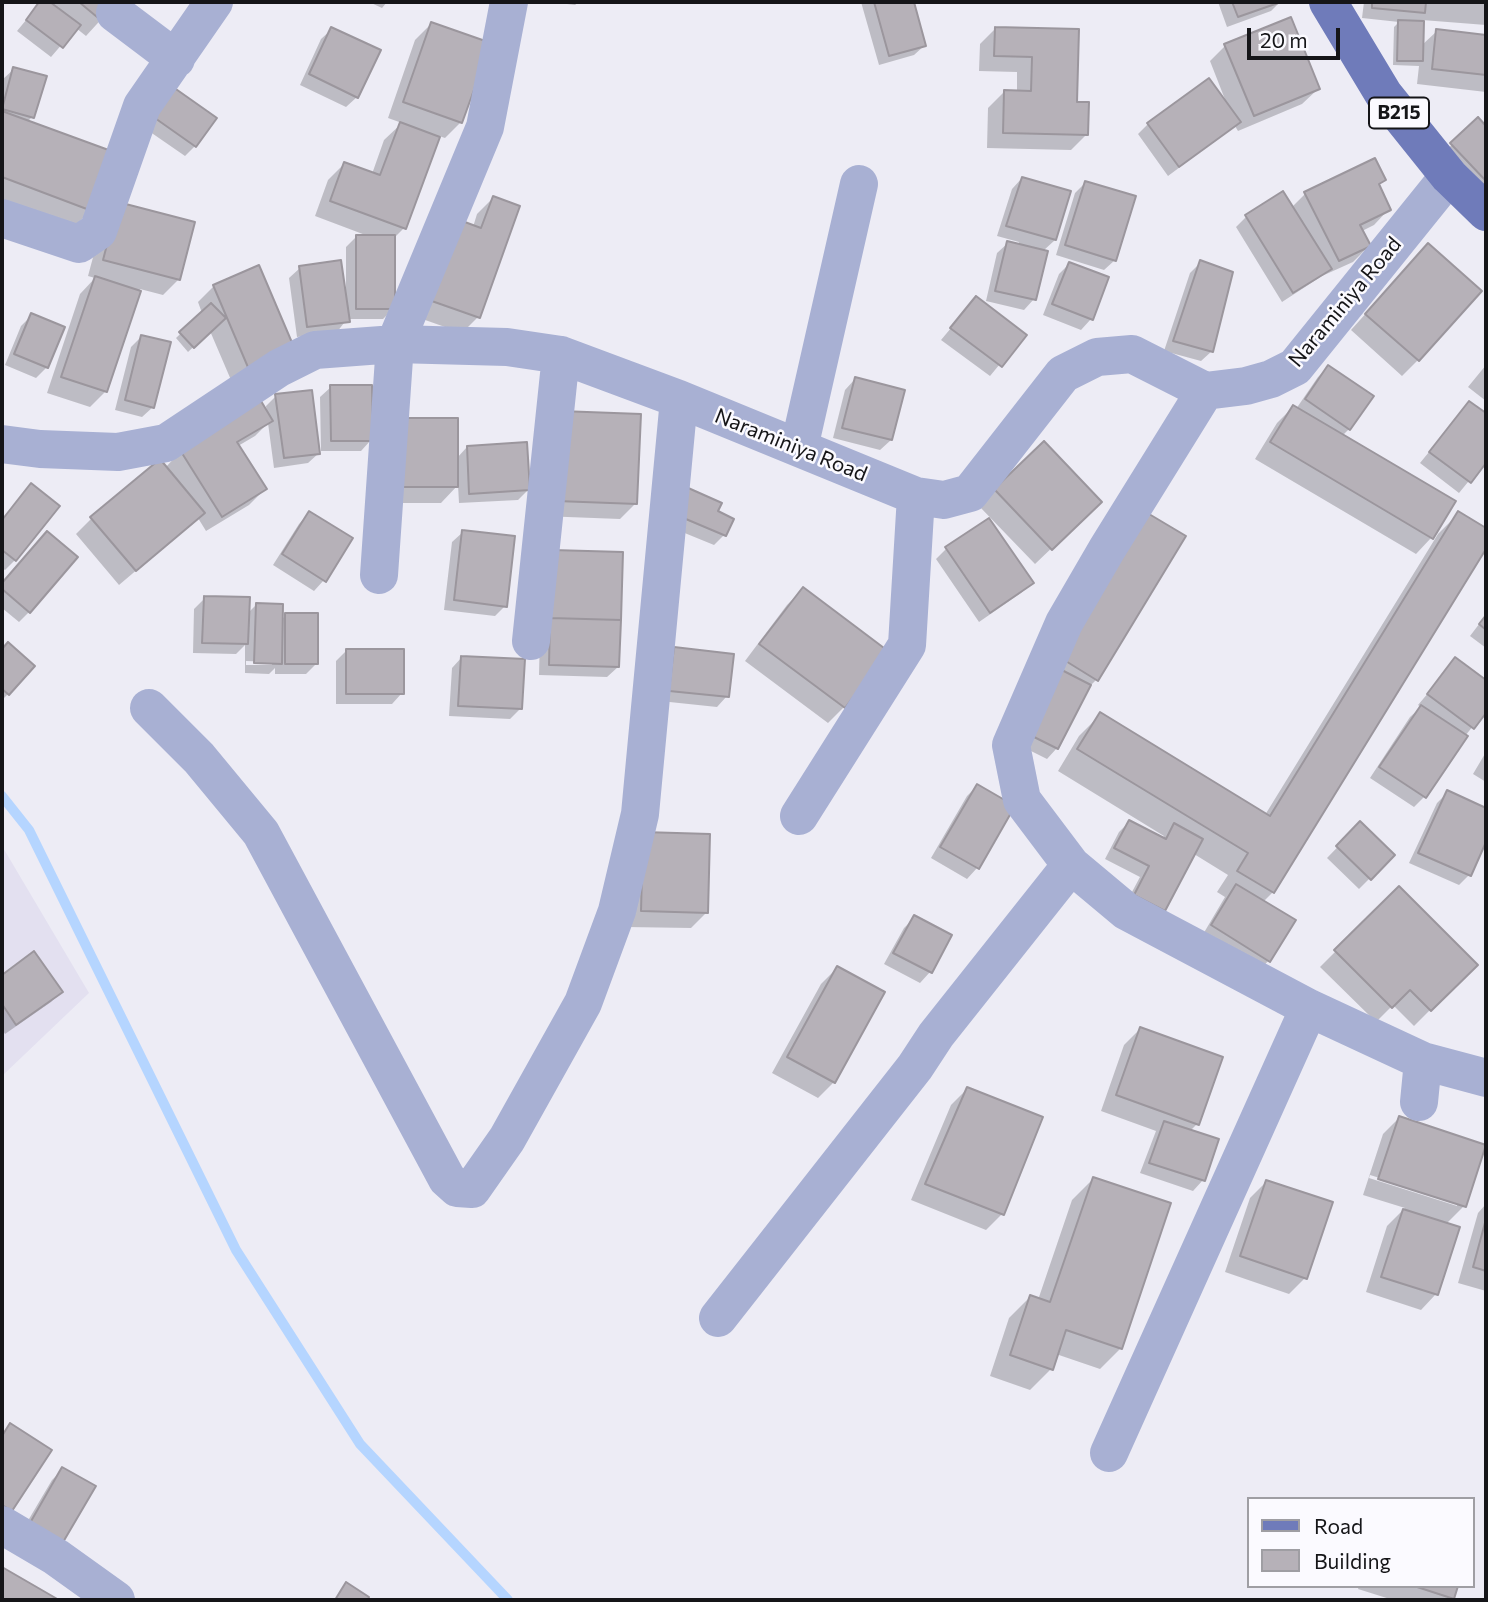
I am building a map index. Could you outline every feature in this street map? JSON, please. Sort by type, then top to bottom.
[{"type":"main road","name":"B215","points":[[1328,2],[1384,95],[1449,176],[1486,212]]},
{"type":"street","points":[[2,218],[79,243],[98,231],[142,106],[214,2]]},
{"type":"street","points":[[379,575],[394,344],[485,127],[509,2]]},
{"type":"street","points":[[115,13],[176,59]]},
{"type":"street","name":"Naraminiya Road","points":[[2,444],[40,449],[118,452],[166,443],[279,368],[315,350],[394,344],[507,347],[561,355],[679,399],[916,496],[944,500],[970,493],[1063,374],[1097,356],[1132,355],[1205,391],[1246,386],[1271,379],[1295,367],[1449,176]]},
{"type":"street","points":[[799,448],[859,184]]},
{"type":"street","points":[[531,641],[561,355]]},
{"type":"street","points":[[1205,391],[1064,624],[1011,745],[1021,800],[1071,865],[1126,911],[1309,1007],[1423,1061],[1486,1078]]},
{"type":"street","points":[[149,708],[199,758],[261,833],[447,1179],[457,1188],[472,1189],[508,1139],[583,1003],[617,911],[640,814],[679,399]]},
{"type":"street","points":[[799,816],[906,645],[916,496]]},
{"type":"street","points":[[719,1318],[915,1067],[936,1035],[1071,865]]},
{"type":"street","points":[[1109,1454],[1309,1007]]},
{"type":"street","points":[[1419,1102],[1423,1061]]},
{"type":"street","points":[[2,1525],[56,1557],[116,1600]]},
{"type":"shaded area","points":[[2,846],[89,993],[2,1076]]},
{"type":"building","points":[[39,2],[50,2],[81,25],[63,48],[26,20]]},
{"type":"building","points":[[79,2],[120,2],[103,22]]},
{"type":"building","points":[[874,2],[914,2],[926,46],[889,56]]},
{"type":"building","points":[[1232,2],[1281,2],[1238,17]]},
{"type":"building","points":[[1372,2],[1426,2],[1425,13],[1372,8]]},
{"type":"building","points":[[1291,17],[1320,89],[1254,116],[1224,44]]},
{"type":"building","points":[[1398,20],[1424,21],[1423,61],[1397,61]]},
{"type":"building","points":[[431,22],[491,43],[462,123],[403,102]]},
{"type":"building","points":[[331,27],[381,50],[358,98],[309,74]]},
{"type":"building","points":[[995,27],[1079,29],[1077,102],[1089,102],[1088,135],[1003,133],[1004,90],[1031,91],[1032,57],[994,56]]},
{"type":"building","points":[[1436,29],[1486,35],[1486,75],[1432,69]]},
{"type":"building","points":[[13,67],[47,76],[34,118],[2,109]]},
{"type":"building","points":[[1209,78],[1241,122],[1179,167],[1147,123]]},
{"type":"building","points":[[173,87],[217,118],[196,147],[152,116]]},
{"type":"building","points":[[2,111],[114,152],[92,211],[2,177]]},
{"type":"building","points":[[1478,117],[1486,126],[1486,181],[1450,143]]},
{"type":"building","points":[[400,122],[440,137],[406,229],[330,201],[344,162],[380,175]]},
{"type":"building","points":[[1375,158],[1386,180],[1379,184],[1391,210],[1360,225],[1371,246],[1339,261],[1304,192]]},
{"type":"building","points":[[1022,177],[1071,191],[1056,240],[1006,226]]},
{"type":"building","points":[[1085,181],[1136,196],[1116,261],[1065,245]]},
{"type":"building","points":[[1283,191],[1332,269],[1293,293],[1245,215]]},
{"type":"building","points":[[493,196],[520,206],[480,318],[426,299],[454,218],[481,228]]},
{"type":"building","points":[[118,202],[195,222],[180,280],[103,260]]},
{"type":"building","points":[[356,235],[395,235],[395,309],[356,309]]},
{"type":"building","points":[[1007,241],[1048,251],[1036,300],[995,291]]},
{"type":"building","points":[[1428,243],[1482,291],[1419,361],[1365,314]]},
{"type":"building","points":[[341,260],[350,322],[307,327],[299,266]]},
{"type":"building","points":[[1200,260],[1233,272],[1213,352],[1173,341]]},
{"type":"building","points":[[1069,262],[1109,277],[1093,320],[1052,304]]},
{"type":"building","points":[[259,265],[296,352],[250,372],[213,285]]},
{"type":"building","points":[[95,276],[141,291],[107,392],[61,377]]},
{"type":"building","points":[[976,296],[1027,335],[1002,367],[950,328]]},
{"type":"building","points":[[211,303],[226,318],[194,348],[179,332]]},
{"type":"building","points":[[31,313],[65,327],[48,368],[14,354]]},
{"type":"building","points":[[141,335],[171,342],[154,408],[125,400]]},
{"type":"building","points":[[1328,365],[1374,396],[1350,430],[1305,399]]},
{"type":"building","points":[[855,377],[905,390],[892,440],[842,428]]},
{"type":"building","points":[[330,385],[372,385],[373,441],[331,441]]},
{"type":"building","points":[[312,390],[320,454],[284,458],[275,394]]},
{"type":"building","points":[[261,401],[273,421],[237,442],[267,489],[222,517],[180,450]]},
{"type":"building","points":[[1469,401],[1486,413],[1486,463],[1471,483],[1429,452]]},
{"type":"building","points":[[1293,405],[1456,501],[1433,539],[1270,442]]},
{"type":"building","points":[[560,411],[641,414],[637,504],[556,501]]},
{"type":"building","points":[[392,418],[458,418],[458,487],[392,487]]},
{"type":"building","points":[[1044,441],[1102,502],[1052,550],[994,489]]},
{"type":"building","points":[[527,442],[530,490],[469,494],[467,446]]},
{"type":"building","points":[[160,459],[205,513],[136,571],[90,517]]},
{"type":"building","points":[[31,483],[60,506],[16,561],[2,550],[2,520]]},
{"type":"building","points":[[686,487],[722,503],[718,511],[734,519],[726,536],[674,514]]},
{"type":"building","points":[[309,511],[353,538],[326,582],[282,554]]},
{"type":"building","points":[[1144,511],[1186,536],[1098,681],[1056,655]]},
{"type":"building","points":[[1458,511],[1486,528],[1486,549],[1274,893],[1237,871],[1248,853],[1077,749],[1100,712],[1270,816]]},
{"type":"building","points":[[989,518],[1034,583],[990,613],[945,547]]},
{"type":"building","points":[[462,530],[515,536],[507,607],[454,600]]},
{"type":"building","points":[[47,531],[78,557],[30,613],[2,589],[2,583]]},
{"type":"building","points":[[552,550],[623,552],[621,620],[550,618]]},
{"type":"building","points":[[803,587],[888,651],[845,708],[759,644]]},
{"type":"building","points":[[204,596],[250,597],[248,644],[202,643]]},
{"type":"building","points":[[256,603],[283,604],[282,664],[254,663]]},
{"type":"building","points":[[285,613],[318,613],[318,664],[285,664]]},
{"type":"building","points":[[1486,615],[1486,630],[1479,624]]},
{"type":"building","points":[[550,618],[621,620],[619,667],[549,665]]},
{"type":"building","points":[[8,642],[35,666],[9,695],[2,689],[2,649]]},
{"type":"building","points":[[674,647],[734,654],[729,697],[669,691]]},
{"type":"building","points":[[346,649],[404,649],[404,694],[346,694]]},
{"type":"building","points":[[461,656],[525,659],[522,709],[458,706]]},
{"type":"building","points":[[1455,657],[1486,680],[1486,713],[1474,729],[1427,694]]},
{"type":"building","points":[[1054,666],[1091,685],[1058,749],[1020,730]]},
{"type":"building","points":[[1421,705],[1468,736],[1426,798],[1379,767]]},
{"type":"building","points":[[977,784],[1015,806],[979,869],[940,847]]},
{"type":"building","points":[[1447,790],[1486,808],[1486,842],[1471,876],[1418,853]]},
{"type":"building","points":[[1129,820],[1166,839],[1174,823],[1203,839],[1165,911],[1134,895],[1149,866],[1114,848]]},
{"type":"building","points":[[1360,821],[1395,855],[1371,880],[1336,846]]},
{"type":"building","points":[[643,832],[710,834],[708,913],[641,911]]},
{"type":"building","points":[[1236,884],[1296,920],[1270,962],[1211,925]]},
{"type":"building","points":[[1399,886],[1478,965],[1431,1011],[1410,990],[1392,1008],[1334,950]]},
{"type":"building","points":[[914,915],[952,935],[932,973],[893,953]]},
{"type":"building","points":[[34,951],[63,992],[16,1025],[2,1004],[2,975]]},
{"type":"building","points":[[837,966],[885,992],[835,1083],[787,1057]]},
{"type":"building","points":[[1140,1027],[1223,1057],[1199,1125],[1116,1095]]},
{"type":"building","points":[[967,1087],[1043,1117],[1004,1215],[925,1184]]},
{"type":"building","points":[[1399,1116],[1486,1145],[1466,1207],[1378,1179]]},
{"type":"building","points":[[1164,1121],[1219,1139],[1205,1181],[1149,1163]]},
{"type":"building","points":[[1093,1177],[1171,1203],[1122,1349],[1066,1330],[1053,1370],[1010,1355],[1030,1295],[1050,1302]]},
{"type":"building","points":[[1266,1180],[1333,1202],[1307,1279],[1240,1256]]},
{"type":"building","points":[[1403,1209],[1460,1227],[1438,1295],[1381,1277]]},
{"type":"building","points":[[1486,1219],[1486,1271],[1473,1267]]},
{"type":"building","points":[[10,1423],[52,1450],[12,1511],[2,1505],[2,1436]]},
{"type":"building","points":[[62,1467],[96,1486],[59,1549],[26,1530]]},
{"type":"building","points":[[2,1567],[59,1600],[2,1599]]},
{"type":"building","points":[[346,1582],[369,1597],[368,1600],[335,1600]]},
{"type":"building","points":[[1420,1588],[1457,1588],[1454,1599]]},
{"type":"waterway","points":[[2,796],[29,830],[236,1250],[360,1444],[508,1600]]}]
